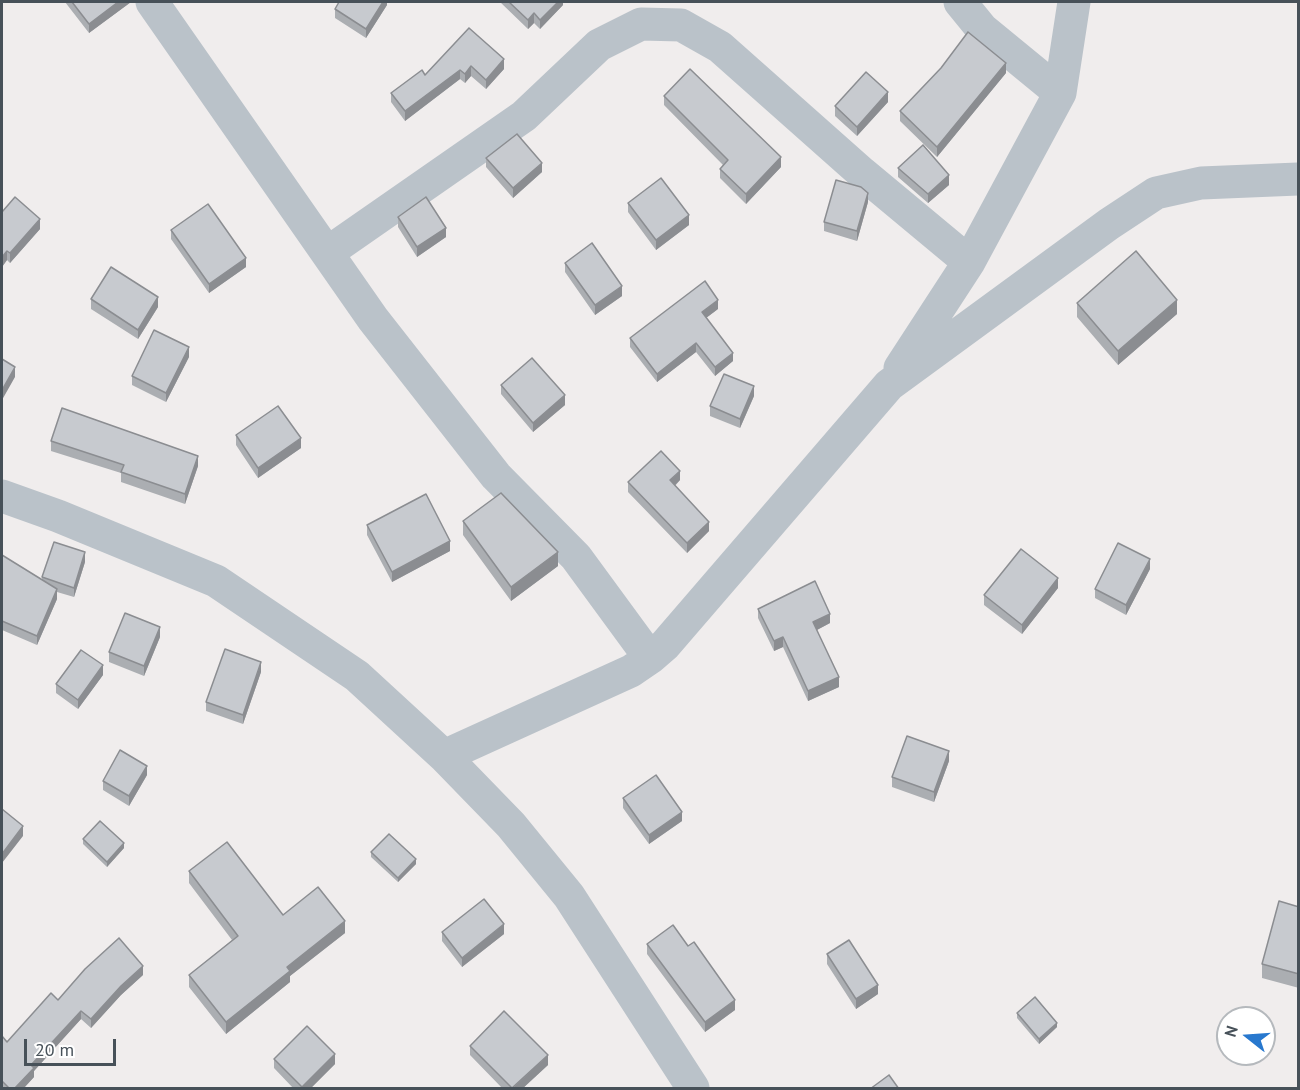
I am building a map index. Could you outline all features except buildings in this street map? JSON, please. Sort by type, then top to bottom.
[{"type":"street","points":[[152,2],[373,319],[496,476],[576,557],[650,658]]},
{"type":"street","points":[[960,2],[982,29],[1060,93]]},
{"type":"street","points":[[444,756],[622,675],[650,658],[665,645],[890,385],[969,262],[1060,93],[1074,2]]},
{"type":"street","points":[[327,253],[524,116],[599,45],[642,24],[661,24],[681,25],[720,47],[862,173],[969,262]]},
{"type":"street","points":[[890,385],[1156,193],[1201,183],[1299,179]]},
{"type":"street","points":[[2,496],[58,516],[216,581],[357,676],[444,756],[512,825],[569,897],[693,1089]]}]
